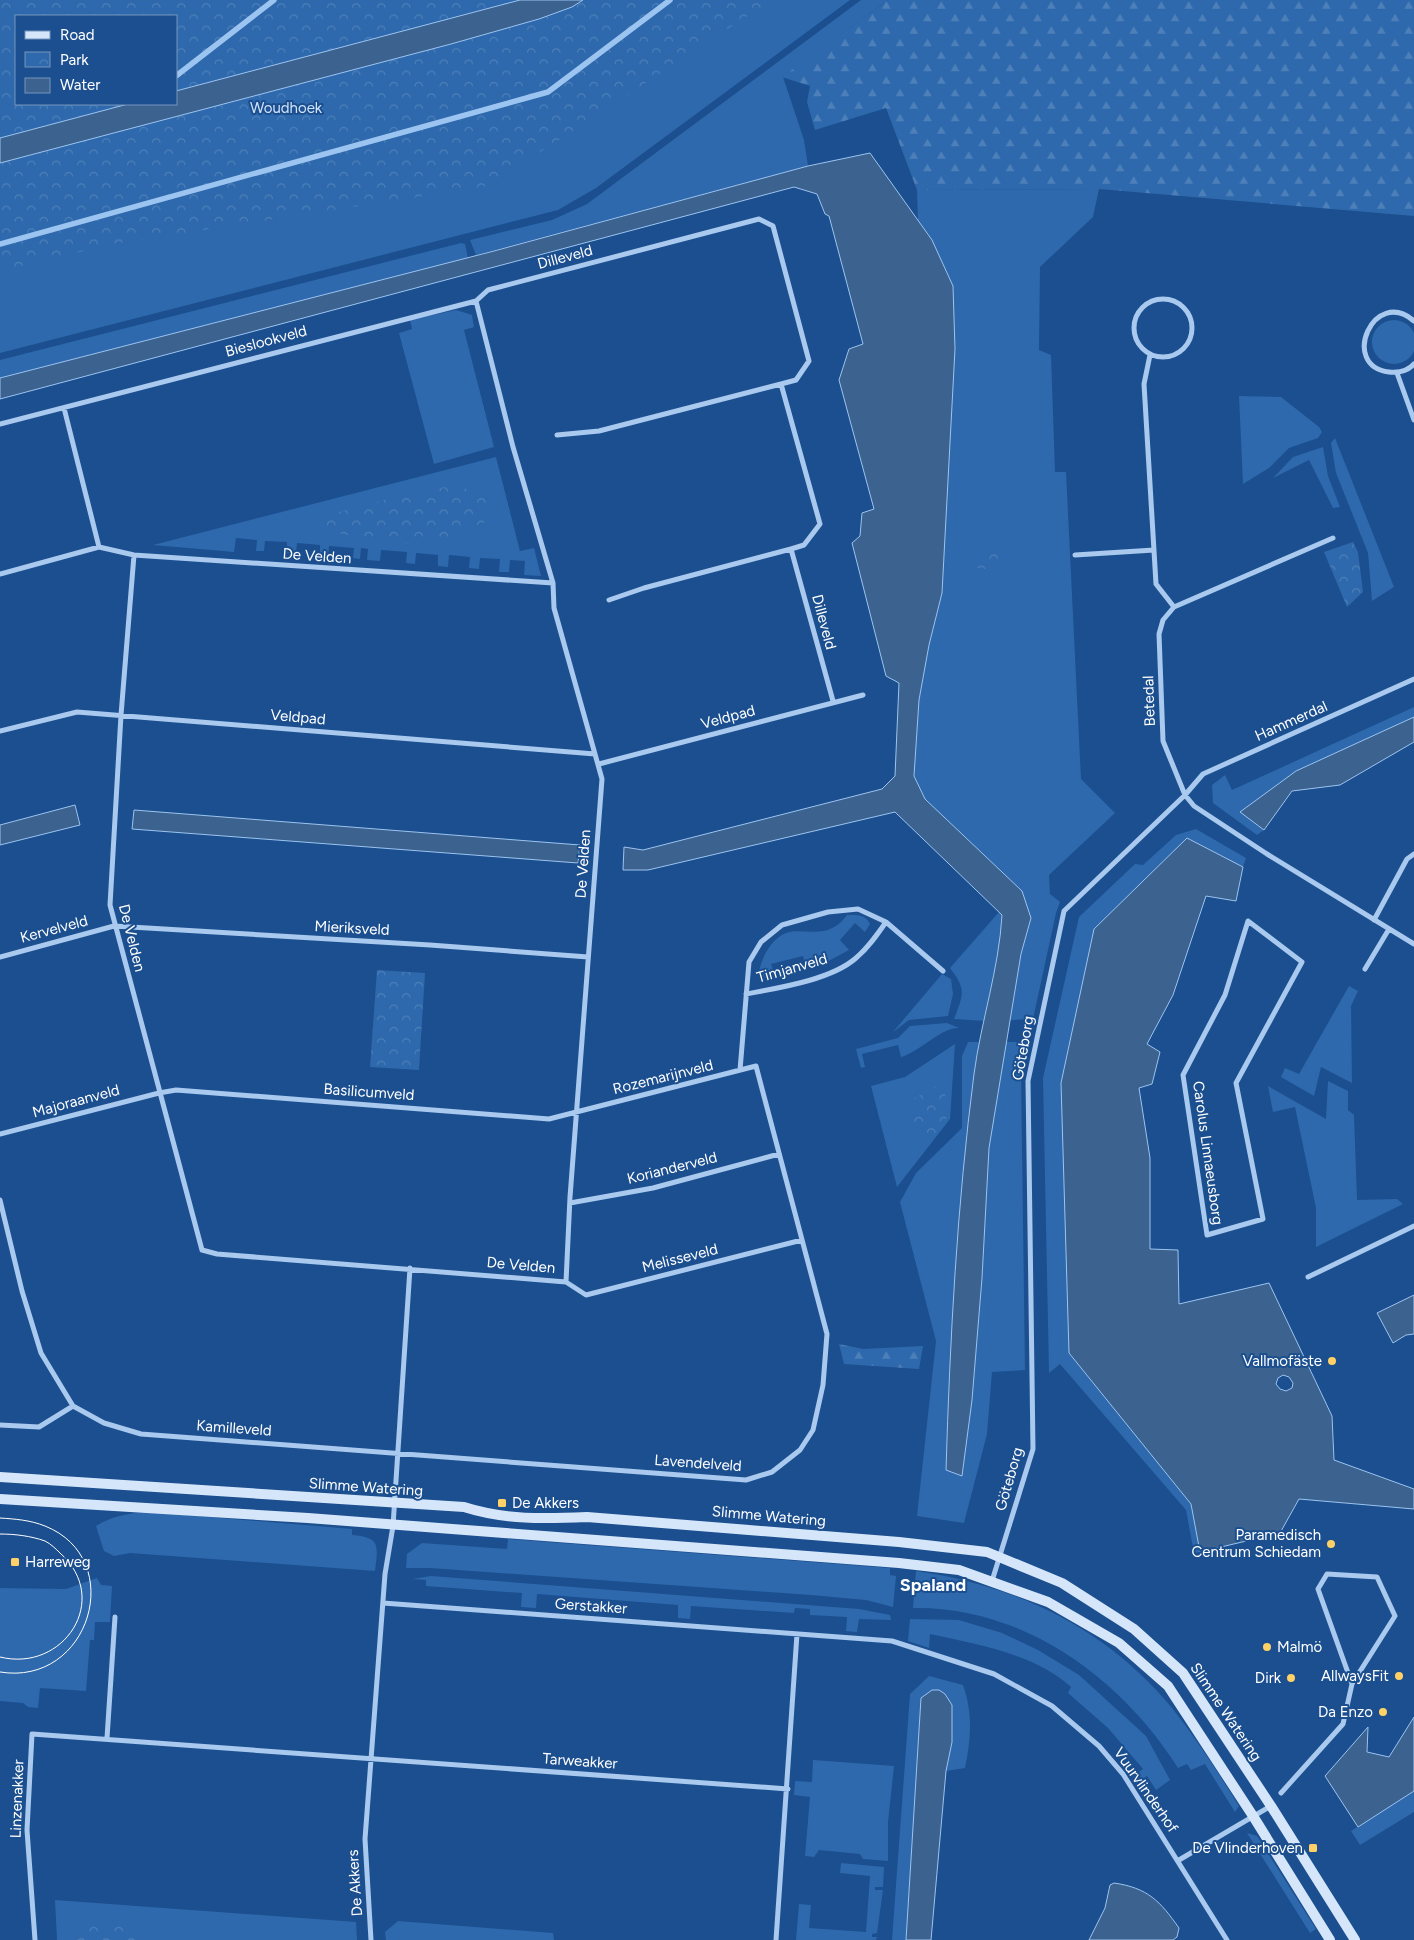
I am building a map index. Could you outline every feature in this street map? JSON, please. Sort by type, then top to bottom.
[{"type":"street","name":"Dilleveld","points":[[476,301],[488,290],[760,219],[774,226],[809,361],[796,380],[599,431],[557,436]]},
{"type":"street","points":[[1157,299],[1170,299],[1180,304],[1189,313],[1193,324],[1192,334],[1187,346],[1177,354],[1166,358],[1150,355],[1136,340],[1133,329],[1138,312],[1148,303],[1157,299]]},
{"type":"street","points":[[476,301],[513,447],[553,583]]},
{"type":"street","name":"Bieslookveld","points":[[0,424],[476,301]]},
{"type":"street","points":[[1414,320],[1397,313],[1385,314],[1374,320],[1367,328],[1364,338],[1364,348],[1371,363],[1383,371],[1397,373],[1410,368],[1414,364]]},
{"type":"street","points":[[1150,355],[1144,384],[1156,584],[1174,607],[1333,538]]},
{"type":"street","points":[[1397,373],[1414,420]]},
{"type":"street","points":[[610,600],[644,588],[804,545],[820,524],[781,384]]},
{"type":"street","points":[[64,408],[99,547]]},
{"type":"street","points":[[0,574],[99,547],[134,555]]},
{"type":"street","name":"Dilleveld","points":[[791,549],[833,702]]},
{"type":"street","points":[[1075,554],[1154,550]]},
{"type":"street","name":"De Velden","points":[[134,555],[553,583],[554,608],[602,779],[576,1112],[566,1282],[217,1254],[202,1250],[114,926],[110,905],[121,715],[134,555]]},
{"type":"street","name":"Betedal","points":[[1174,607],[1163,620],[1159,634],[1163,741],[1185,795]]},
{"type":"street","name":"Hammerdal","points":[[1185,795],[1204,774],[1414,679]]},
{"type":"street","name":"Veldpad","points":[[599,764],[864,695]]},
{"type":"street","name":"Veldpad","points":[[0,731],[77,712],[595,754]]},
{"type":"street","points":[[1185,795],[1194,806],[1414,944]]},
{"type":"street","name":"Göteborg","points":[[992,1581],[1033,1450],[1028,1081],[1064,911],[1185,795]]},
{"type":"street","points":[[1374,920],[1407,859],[1414,854]]},
{"type":"street","name":"Timjanveld","points":[[740,1070],[749,962],[761,942],[782,925],[828,912],[858,910],[886,922],[943,971]]},
{"type":"street","name":"Carolus Linnaeusborg","points":[[1248,921],[1302,962],[1236,1083],[1263,1218],[1207,1235],[1183,1076],[1225,995],[1248,921]]},
{"type":"street","name":"Timjanveld","points":[[746,994],[781,988],[827,974],[855,959],[886,922]]},
{"type":"street","name":"Kervelveld","points":[[0,956],[114,926]]},
{"type":"street","name":"Mieriksveld","points":[[114,926],[430,945],[588,957]]},
{"type":"street","points":[[1365,968],[1389,928]]},
{"type":"street","name":"Rozemarijnveld","points":[[576,1112],[756,1066]]},
{"type":"street","name":"Lavendelveld","points":[[398,1453],[746,1480],[772,1472],[800,1450],[813,1430],[823,1386],[827,1334],[756,1066]]},
{"type":"street","name":"Basilicumveld","points":[[159,1092],[176,1090],[549,1119],[576,1112]]},
{"type":"street","name":"Majoraanveld","points":[[0,1134],[159,1092]]},
{"type":"street","name":"Korianderveld","points":[[570,1203],[653,1188],[779,1154]]},
{"type":"street","points":[[0,1200],[22,1291],[41,1353],[74,1406],[39,1427],[0,1425]]},
{"type":"street","points":[[1308,1277],[1414,1226]]},
{"type":"street","name":"Melisseveld","points":[[566,1282],[586,1295],[802,1240]]},
{"type":"street","points":[[395,1504],[410,1268]]},
{"type":"street","name":"Kamilleveld","points":[[74,1406],[104,1422],[141,1434],[398,1453]]},
{"type":"street","name":"Slimme Watering","points":[[0,1477],[464,1507],[493,1515],[540,1520],[587,1517],[889,1541],[986,1552],[1062,1583],[1134,1629],[1183,1672],[1271,1806],[1354,1940]]},
{"type":"street","points":[[0,1499],[308,1518],[393,1526],[910,1564],[959,1570],[1048,1602],[1119,1643],[1168,1686],[1253,1816],[1330,1940]]},
{"type":"street","name":"De Akkers","points":[[371,1940],[365,1839],[385,1574],[395,1504]]},
{"type":"street","points":[[1281,1793],[1343,1724],[1352,1684],[1395,1616],[1377,1577],[1327,1574],[1318,1589],[1352,1684]]},
{"type":"street","name":"Gerstakker","points":[[383,1603],[892,1641],[904,1645]]},
{"type":"street","points":[[107,1738],[115,1617]]},
{"type":"street","points":[[776,1940],[788,1789],[797,1634]]},
{"type":"street","name":"Vuurvlinderhof","points":[[904,1645],[994,1674],[1033,1694],[1069,1719],[1100,1746],[1123,1774],[1179,1860],[1227,1940]]},
{"type":"street","name":"Linzenakker","points":[[35,1940],[27,1830],[32,1734],[371,1758]]},
{"type":"street","name":"Tarweakker","points":[[371,1758],[788,1789]]},
{"type":"street","points":[[1179,1860],[1271,1806]]},
{"type":"green space","name":"Woudhoek","points":[[0,0],[772,0],[489,186],[113,244],[0,271]]},
{"type":"green space","name":"Woudhoek","points":[[583,0],[850,0],[596,188],[558,210],[0,353],[0,163]]},
{"type":"green space","points":[[861,0],[888,0],[783,77],[804,140],[808,166],[476,255],[470,240],[552,220],[587,204]]},
{"type":"green space","points":[[888,0],[1414,0],[1414,216],[1099,189],[917,190],[886,108],[815,130],[807,102],[810,86],[782,77]]},
{"type":"green space","points":[[1099,189],[1093,217],[1040,267],[1039,350],[1051,355],[1055,472],[1066,472],[1081,779],[1115,813],[1049,875],[1050,894],[1060,902],[1033,1019],[1010,1020],[1021,954],[1031,918],[1022,891],[925,799],[914,776],[919,700],[929,645],[942,593],[945,504],[932,240],[918,221],[917,190]]},
{"type":"green space","points":[[461,243],[465,244],[468,258],[0,378],[0,360]]},
{"type":"green space","points":[[456,310],[472,315],[474,327],[464,330],[494,447],[434,464],[399,333],[412,329],[410,320]]},
{"type":"green space","points":[[1394,320],[1402,322],[1414,334],[1414,350],[1402,362],[1394,364],[1386,362],[1374,350],[1372,342],[1374,334],[1386,322]]},
{"type":"green space","points":[[1239,396],[1281,397],[1319,427],[1322,432],[1318,438],[1289,448],[1269,468],[1243,484]]},
{"type":"green space","points":[[1335,438],[1394,587],[1372,601],[1368,553],[1336,473],[1331,443]]},
{"type":"green space","points":[[1323,447],[1328,476],[1340,507],[1333,508],[1309,460],[1273,478],[1293,457]]},
{"type":"green space","points":[[496,457],[520,551],[534,548],[541,576],[524,575],[525,561],[510,560],[509,572],[499,572],[500,559],[480,558],[479,569],[469,568],[470,557],[449,555],[448,567],[438,566],[438,555],[416,553],[415,564],[406,563],[407,552],[381,550],[380,561],[367,560],[368,549],[361,548],[360,559],[353,558],[354,548],[329,546],[328,556],[320,556],[320,545],[297,543],[296,553],[287,553],[287,542],[265,541],[264,551],[256,551],[257,540],[236,538],[234,552],[153,545]]},
{"type":"green space","points":[[456,485],[485,496],[491,519],[446,538],[426,542],[387,542],[320,529],[317,518],[395,497]]},
{"type":"green space","points":[[1353,542],[1358,552],[1363,592],[1347,607],[1324,552]]},
{"type":"green space","points":[[980,548],[999,550],[996,570],[977,568]]},
{"type":"green space","points":[[1414,707],[1414,717],[1296,771],[1241,812],[1264,830],[1257,835],[1213,803],[1212,785],[1225,775],[1232,790]]},
{"type":"green space","points":[[1196,829],[1246,858],[1243,867],[1187,838],[1069,1353],[1191,1504],[1200,1552],[1194,1553],[1186,1510],[1060,1364],[1049,1373],[1043,1078],[1079,917],[1135,864],[1143,865],[1176,835]]},
{"type":"green space","points":[[999,912],[1002,915],[1000,946],[985,1021],[954,1019],[962,993],[959,982],[950,968]]},
{"type":"green space","points":[[847,915],[858,915],[870,924],[865,932],[855,923],[840,940],[849,950],[823,964],[806,968],[803,956],[771,964],[775,976],[764,978],[759,973],[762,961],[771,944],[781,936],[797,931],[815,932],[826,930],[836,926]]},
{"type":"green space","points":[[377,970],[425,973],[419,1070],[370,1067]]},
{"type":"green space","points":[[942,974],[951,979],[953,994],[948,1016],[909,1020],[893,1032]]},
{"type":"green space","points":[[1349,986],[1358,991],[1351,1006],[1352,1083],[1321,1067],[1314,1096],[1281,1077],[1285,1068],[1299,1074]]},
{"type":"green space","points":[[947,1023],[959,1028],[945,1031],[901,1057],[898,1045],[862,1054],[865,1067],[861,1068],[856,1049],[898,1038],[910,1026]]},
{"type":"green space","points":[[968,1042],[980,1042],[974,1073],[962,1199],[972,1400],[982,1278],[989,1148],[1006,1042],[1028,1042],[1021,1073],[1025,1370],[992,1372],[987,1434],[964,1523],[917,1516],[936,1341],[900,1202],[916,1173],[962,1128],[962,1056]]},
{"type":"green space","points":[[955,1044],[950,1119],[897,1187],[871,1086],[905,1077]]},
{"type":"green space","points":[[1328,1081],[1348,1091],[1348,1110],[1354,1115],[1357,1200],[1397,1199],[1403,1204],[1316,1247],[1316,1208],[1295,1107],[1273,1112],[1268,1086],[1326,1119]]},
{"type":"green space","points":[[943,1083],[949,1115],[927,1144],[914,1134],[911,1100]]},
{"type":"green space","points":[[839,1344],[863,1349],[923,1346],[919,1369],[844,1364]]},
{"type":"green space","points":[[151,1512],[352,1529],[352,1535],[368,1538],[376,1544],[375,1571],[130,1553],[114,1556],[104,1551],[96,1526],[122,1515]]},
{"type":"green space","points":[[508,1539],[890,1568],[890,1575],[896,1576],[893,1607],[866,1600],[811,1595],[430,1568],[406,1568],[407,1554],[422,1543],[507,1549]]},
{"type":"green space","points":[[916,1571],[990,1587],[1058,1615],[1089,1633],[1146,1680],[1172,1708],[1207,1756],[1239,1806],[1235,1812],[1205,1764],[1191,1770],[1187,1764],[1178,1768],[1155,1735],[1128,1705],[1098,1677],[1065,1654],[1030,1634],[993,1620],[954,1611],[913,1608]]},
{"type":"green space","points":[[431,1576],[859,1609],[890,1615],[891,1620],[859,1619],[857,1632],[846,1631],[847,1617],[810,1615],[810,1609],[795,1608],[794,1613],[691,1606],[690,1619],[678,1618],[678,1605],[537,1594],[536,1608],[521,1607],[522,1593],[426,1586],[426,1580],[412,1579]]},
{"type":"green space","points":[[97,1578],[101,1585],[112,1586],[110,1622],[95,1622],[94,1640],[90,1640],[86,1691],[40,1688],[38,1708],[28,1707],[23,1703],[0,1701],[0,1588],[66,1589]]},
{"type":"green space","points":[[910,1619],[959,1620],[1002,1633],[1038,1650],[1079,1675],[1146,1736],[1170,1780],[1156,1790],[1147,1776],[1136,1783],[1133,1777],[1143,1769],[1108,1728],[1068,1693],[1071,1687],[1040,1666],[1023,1658],[985,1646],[930,1634],[929,1648],[908,1641]]},
{"type":"green space","points":[[929,1676],[963,1685],[970,1716],[969,1747],[965,1768],[946,1771],[952,1742],[906,1940],[892,1940],[910,1694]]},
{"type":"green space","points":[[813,1760],[894,1766],[888,1822],[888,1861],[863,1859],[860,1854],[819,1850],[814,1857],[805,1856],[810,1797],[794,1795],[795,1781],[812,1782]]},
{"type":"green space","points":[[1414,1791],[1414,1812],[1360,1845],[1351,1831]]},
{"type":"green space","points":[[1247,1833],[1257,1836],[1316,1929],[1310,1933]]},
{"type":"green space","points":[[841,1863],[884,1867],[883,1887],[875,1887],[875,1890],[883,1890],[877,1933],[872,1934],[872,1937],[877,1937],[876,1940],[796,1940],[799,1904],[811,1905],[809,1928],[866,1932],[870,1876],[840,1873]]},
{"type":"green space","points":[[55,1900],[356,1922],[357,1940],[57,1940]]},
{"type":"green space","points":[[75,1921],[135,1928],[137,1940],[74,1940]]},
{"type":"green space","points":[[398,1921],[553,1933],[554,1940],[386,1940],[385,1932]]},
{"type":"water","points":[[520,0],[583,0],[572,7],[539,19],[451,44],[0,163],[0,138],[124,105],[178,105],[178,90]]},
{"type":"water","points":[[870,153],[932,240],[953,286],[955,349],[942,593],[929,645],[919,700],[914,776],[925,799],[1022,891],[1031,918],[1021,954],[989,1148],[982,1278],[972,1400],[962,1476],[946,1470],[955,1272],[974,1074],[994,975],[1002,915],[895,812],[648,870],[623,870],[624,847],[643,850],[882,789],[895,776],[899,683],[886,676],[852,543],[860,536],[862,513],[874,509],[839,380],[849,349],[863,344],[829,216],[825,214],[817,194],[794,187],[0,399],[0,378],[494,251],[808,166]]},
{"type":"water","points":[[1414,717],[1414,742],[1340,785],[1292,791],[1264,830],[1240,812],[1296,771]]},
{"type":"water","points":[[75,805],[80,825],[0,845],[0,825]]},
{"type":"water","points":[[134,810],[580,845],[578,863],[132,829]]},
{"type":"water","points":[[1187,838],[1243,867],[1236,901],[1206,896],[1173,995],[1147,1044],[1160,1052],[1152,1084],[1139,1088],[1150,1158],[1150,1249],[1178,1250],[1179,1304],[1269,1283],[1332,1416],[1334,1460],[1414,1489],[1414,1509],[1299,1499],[1280,1533],[1200,1552],[1191,1504],[1069,1353],[1061,1083],[1094,929]],"holes":[[[1283,1375],[1289,1377],[1293,1383],[1292,1388],[1286,1391],[1280,1389],[1276,1384],[1278,1378]]]},
{"type":"water","points":[[1414,1295],[1414,1334],[1406,1335],[1393,1343],[1377,1313]]},
{"type":"water","points":[[932,1690],[939,1690],[945,1694],[952,1705],[952,1742],[946,1771],[931,1940],[906,1940],[921,1698]]},
{"type":"water","points":[[1414,1717],[1414,1791],[1358,1827],[1325,1776],[1368,1727],[1367,1752],[1389,1757]]},
{"type":"water","points":[[1114,1883],[1136,1888],[1159,1903],[1179,1928],[1177,1937],[1173,1940],[1089,1940],[1105,1908],[1110,1885]]},
{"type":"waterway","points":[[178,74],[274,0]]},
{"type":"waterway","points":[[0,244],[548,92],[670,0]]},
{"type":"tram line","points":[[0,1518],[22,1520],[45,1526],[71,1542],[86,1565],[91,1591],[87,1617],[76,1641],[57,1660],[31,1671],[0,1672]]},
{"type":"tram line","points":[[0,1534],[17,1535],[45,1541],[60,1553],[75,1571],[82,1591],[81,1610],[74,1628],[61,1643],[44,1654],[23,1659],[0,1657]]},
{"type":"place","name":"Vallmofäste","points":[[1332,1361]]},
{"type":"place","name":"De Akkers","points":[[502,1503]]},
{"type":"place","name":"Paramedisch Centrum Schiedam","points":[[1331,1544]]},
{"type":"place","name":"Harreweg","points":[[15,1562]]},
{"type":"place","name":"Malmö","points":[[1267,1647]]},
{"type":"place","name":"AllwaysFit","points":[[1399,1676]]},
{"type":"place","name":"Dirk","points":[[1291,1678]]},
{"type":"place","name":"Da Enzo","points":[[1383,1712]]},
{"type":"place","name":"De Vlinderhoven","points":[[1313,1848]]},
{"type":"district","name":"Spaland","points":[[933,1585]]}]
